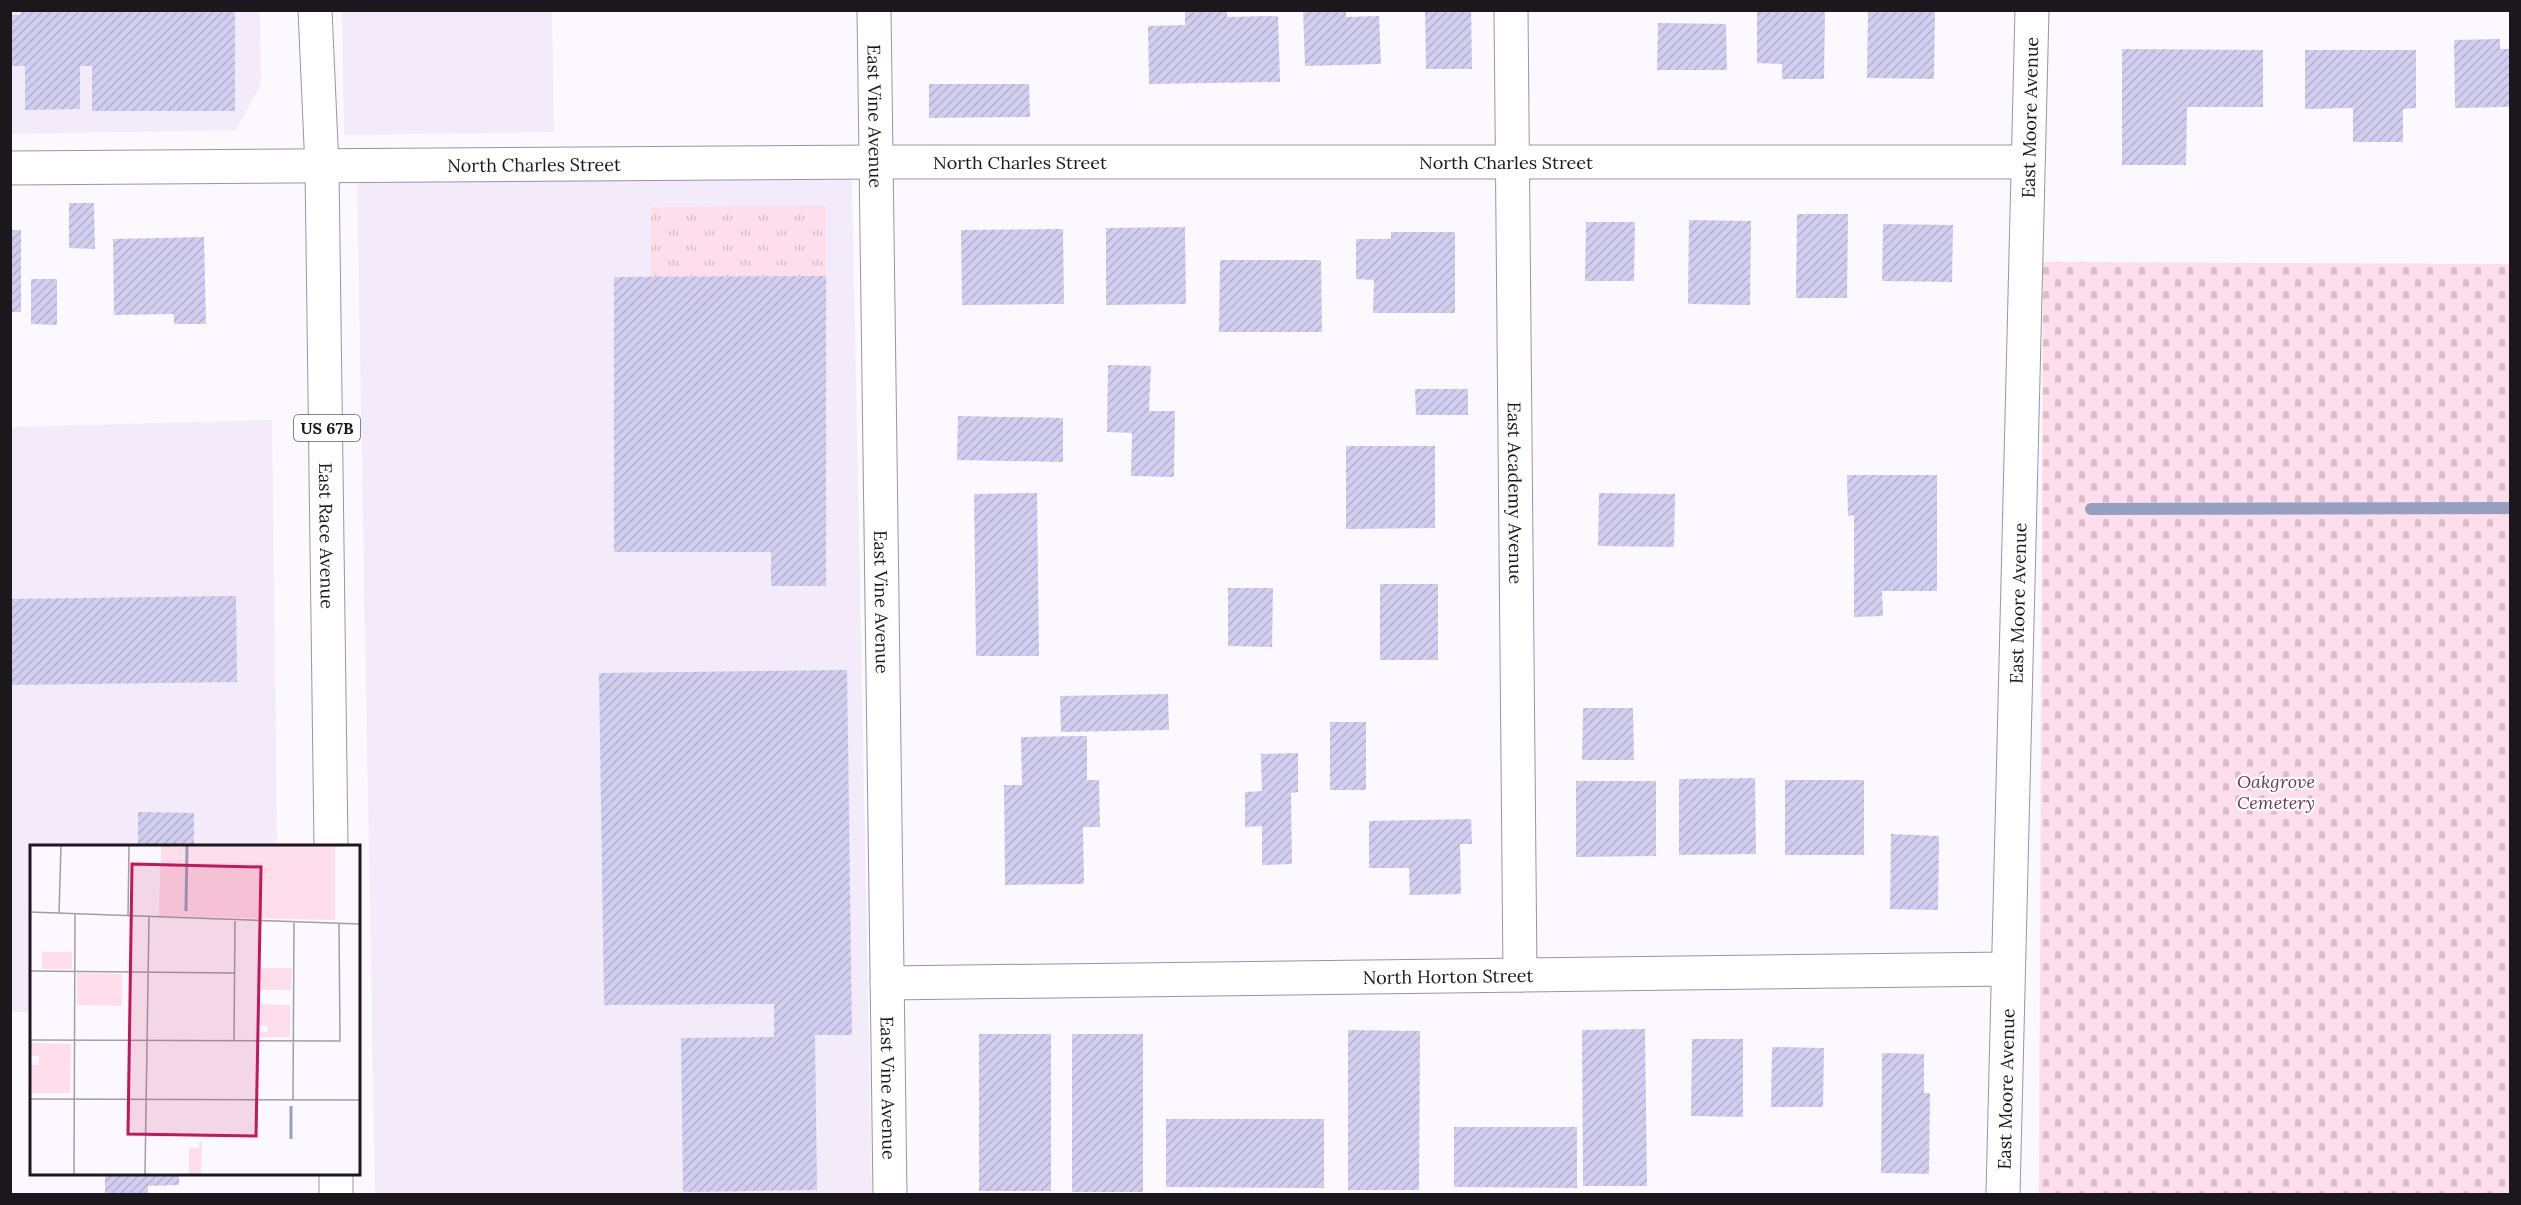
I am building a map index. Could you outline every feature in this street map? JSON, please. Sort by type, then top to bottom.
[{"type":"street","name":"East Race Avenue","points":[[315,10],[322,168],[331,845]]},
{"type":"street","name":"East Vine Avenue","points":[[874,10],[890,1194]]},
{"type":"street","name":"East Academy Avenue","points":[[1512,10],[1520,975]]},
{"type":"street","name":"East Moore Avenue","points":[[2003,1194],[2032,10]]},
{"type":"street","name":"North Charles Street","points":[[10,168],[322,168],[876,162],[2028,162]]},
{"type":"street","name":"North Horton Street","points":[[887,983],[2008,969]]},
{"type":"street","points":[[336,1175],[336,1194]]},
{"type":"shaded area","points":[[10,11],[260,11],[261,84],[236,130],[11,134]]},
{"type":"shaded area","points":[[342,11],[552,11],[554,132],[344,135]]},
{"type":"shaded area","points":[[852,180],[872,1194],[375,1194],[357,181]]},
{"type":"shaded area","points":[[272,420],[277,845],[30,845],[30,1012],[10,1012],[10,427]]},
{"type":"green space","points":[[826,206],[826,276],[651,277],[651,207]]},
{"type":"green space","name":"Oakgrove Cemetery","points":[[2043,262],[2510,264],[2510,1194],[2039,1194]]},
{"type":"building","points":[[21,10],[235,10],[235,111],[92,111],[92,66],[80,66],[80,109],[25,110],[25,66],[10,66],[10,15],[21,15]]},
{"type":"building","points":[[1185,10],[1227,10],[1227,17],[1278,16],[1280,82],[1149,84],[1148,26],[1185,25]]},
{"type":"building","points":[[1303,10],[1346,10],[1346,17],[1379,16],[1381,64],[1305,66]]},
{"type":"building","points":[[1471,10],[1472,69],[1426,69],[1425,11]]},
{"type":"building","points":[[1757,10],[1825,10],[1824,79],[1782,79],[1782,64],[1757,63]]},
{"type":"building","points":[[1868,10],[1935,10],[1934,79],[1867,78]]},
{"type":"building","points":[[1658,23],[1726,24],[1727,70],[1657,70]]},
{"type":"building","points":[[2500,39],[2500,49],[2510,49],[2510,107],[2455,108],[2454,40]]},
{"type":"building","points":[[2122,49],[2263,50],[2263,107],[2187,107],[2186,165],[2122,165]]},
{"type":"building","points":[[2305,50],[2416,50],[2416,108],[2403,109],[2403,142],[2353,142],[2353,108],[2305,109]]},
{"type":"building","points":[[929,84],[1029,84],[1030,117],[929,118]]},
{"type":"building","points":[[69,203],[94,203],[95,249],[69,248]]},
{"type":"building","points":[[1797,214],[1848,214],[1847,298],[1796,298]]},
{"type":"building","points":[[1689,220],[1751,221],[1750,305],[1688,304]]},
{"type":"building","points":[[1586,222],[1635,222],[1634,281],[1585,281]]},
{"type":"building","points":[[1883,224],[1953,225],[1952,282],[1882,281]]},
{"type":"building","points":[[1185,227],[1186,304],[1106,305],[1106,228]]},
{"type":"building","points":[[1063,229],[1064,304],[962,305],[961,230]]},
{"type":"building","points":[[10,230],[21,230],[21,312],[10,312]]},
{"type":"building","points":[[1391,232],[1455,232],[1455,313],[1373,313],[1374,280],[1356,279],[1356,239],[1391,239]]},
{"type":"building","points":[[204,237],[206,324],[174,324],[174,314],[114,315],[113,239]]},
{"type":"building","points":[[1220,260],[1321,260],[1322,332],[1219,332]]},
{"type":"building","points":[[826,276],[826,586],[771,586],[771,552],[614,552],[614,277]]},
{"type":"building","points":[[31,279],[57,279],[57,325],[31,324]]},
{"type":"building","points":[[1108,365],[1151,366],[1149,411],[1175,411],[1174,477],[1131,476],[1132,433],[1107,432]]},
{"type":"building","points":[[1415,389],[1468,389],[1468,415],[1416,415]]},
{"type":"building","points":[[958,416],[1063,418],[1063,462],[957,460]]},
{"type":"building","points":[[1346,446],[1435,446],[1435,528],[1346,529]]},
{"type":"building","points":[[1847,475],[1937,475],[1937,591],[1882,591],[1883,616],[1854,617],[1854,515],[1848,516]]},
{"type":"building","points":[[1037,493],[1039,656],[976,656],[974,494]]},
{"type":"building","points":[[1599,493],[1675,494],[1674,547],[1598,546]]},
{"type":"building","points":[[1380,584],[1438,584],[1438,660],[1380,660]]},
{"type":"building","points":[[1228,588],[1273,588],[1272,647],[1228,646]]},
{"type":"building","points":[[236,596],[237,682],[10,685],[10,599]]},
{"type":"building","points":[[847,670],[852,1035],[815,1035],[817,1190],[683,1192],[681,1038],[774,1037],[774,1004],[604,1005],[599,673]]},
{"type":"building","points":[[1168,694],[1169,730],[1061,732],[1060,696]]},
{"type":"building","points":[[1583,708],[1633,708],[1634,760],[1582,760]]},
{"type":"building","points":[[1330,722],[1366,722],[1366,790],[1330,790]]},
{"type":"building","points":[[1087,736],[1087,780],[1099,780],[1100,827],[1083,827],[1084,884],[1005,885],[1004,785],[1022,785],[1021,737]]},
{"type":"building","points":[[1298,753],[1298,792],[1291,793],[1292,864],[1262,865],[1262,826],[1245,827],[1245,792],[1262,791],[1261,754]]},
{"type":"building","points":[[1755,778],[1756,854],[1679,855],[1679,779]]},
{"type":"building","points":[[1785,780],[1864,780],[1864,855],[1785,855]]},
{"type":"building","points":[[1576,781],[1656,781],[1656,856],[1576,857]]},
{"type":"building","points":[[138,812],[194,813],[194,845],[138,845]]},
{"type":"building","points":[[1471,819],[1472,844],[1460,844],[1461,894],[1410,895],[1409,868],[1369,868],[1369,821]]},
{"type":"building","points":[[1891,834],[1939,836],[1938,910],[1890,909]]},
{"type":"building","points":[[1645,1029],[1647,1186],[1583,1186],[1582,1030]]},
{"type":"building","points":[[1348,1030],[1420,1031],[1419,1190],[1348,1190]]},
{"type":"building","points":[[979,1034],[1051,1034],[1051,1191],[979,1191]]},
{"type":"building","points":[[1072,1034],[1143,1034],[1143,1192],[1072,1192]]},
{"type":"building","points":[[1692,1039],[1743,1039],[1743,1117],[1691,1116]]},
{"type":"building","points":[[1772,1047],[1824,1048],[1823,1107],[1771,1107]]},
{"type":"building","points":[[1882,1053],[1924,1054],[1924,1093],[1930,1093],[1929,1174],[1881,1173]]},
{"type":"building","points":[[1166,1119],[1324,1119],[1324,1188],[1166,1187]]},
{"type":"building","points":[[1454,1127],[1577,1127],[1577,1188],[1454,1187]]},
{"type":"building","points":[[105,1175],[179,1175],[179,1185],[148,1186],[148,1194],[105,1194]]},
{"type":"waterway","points":[[2091,509],[2510,508]]}]
